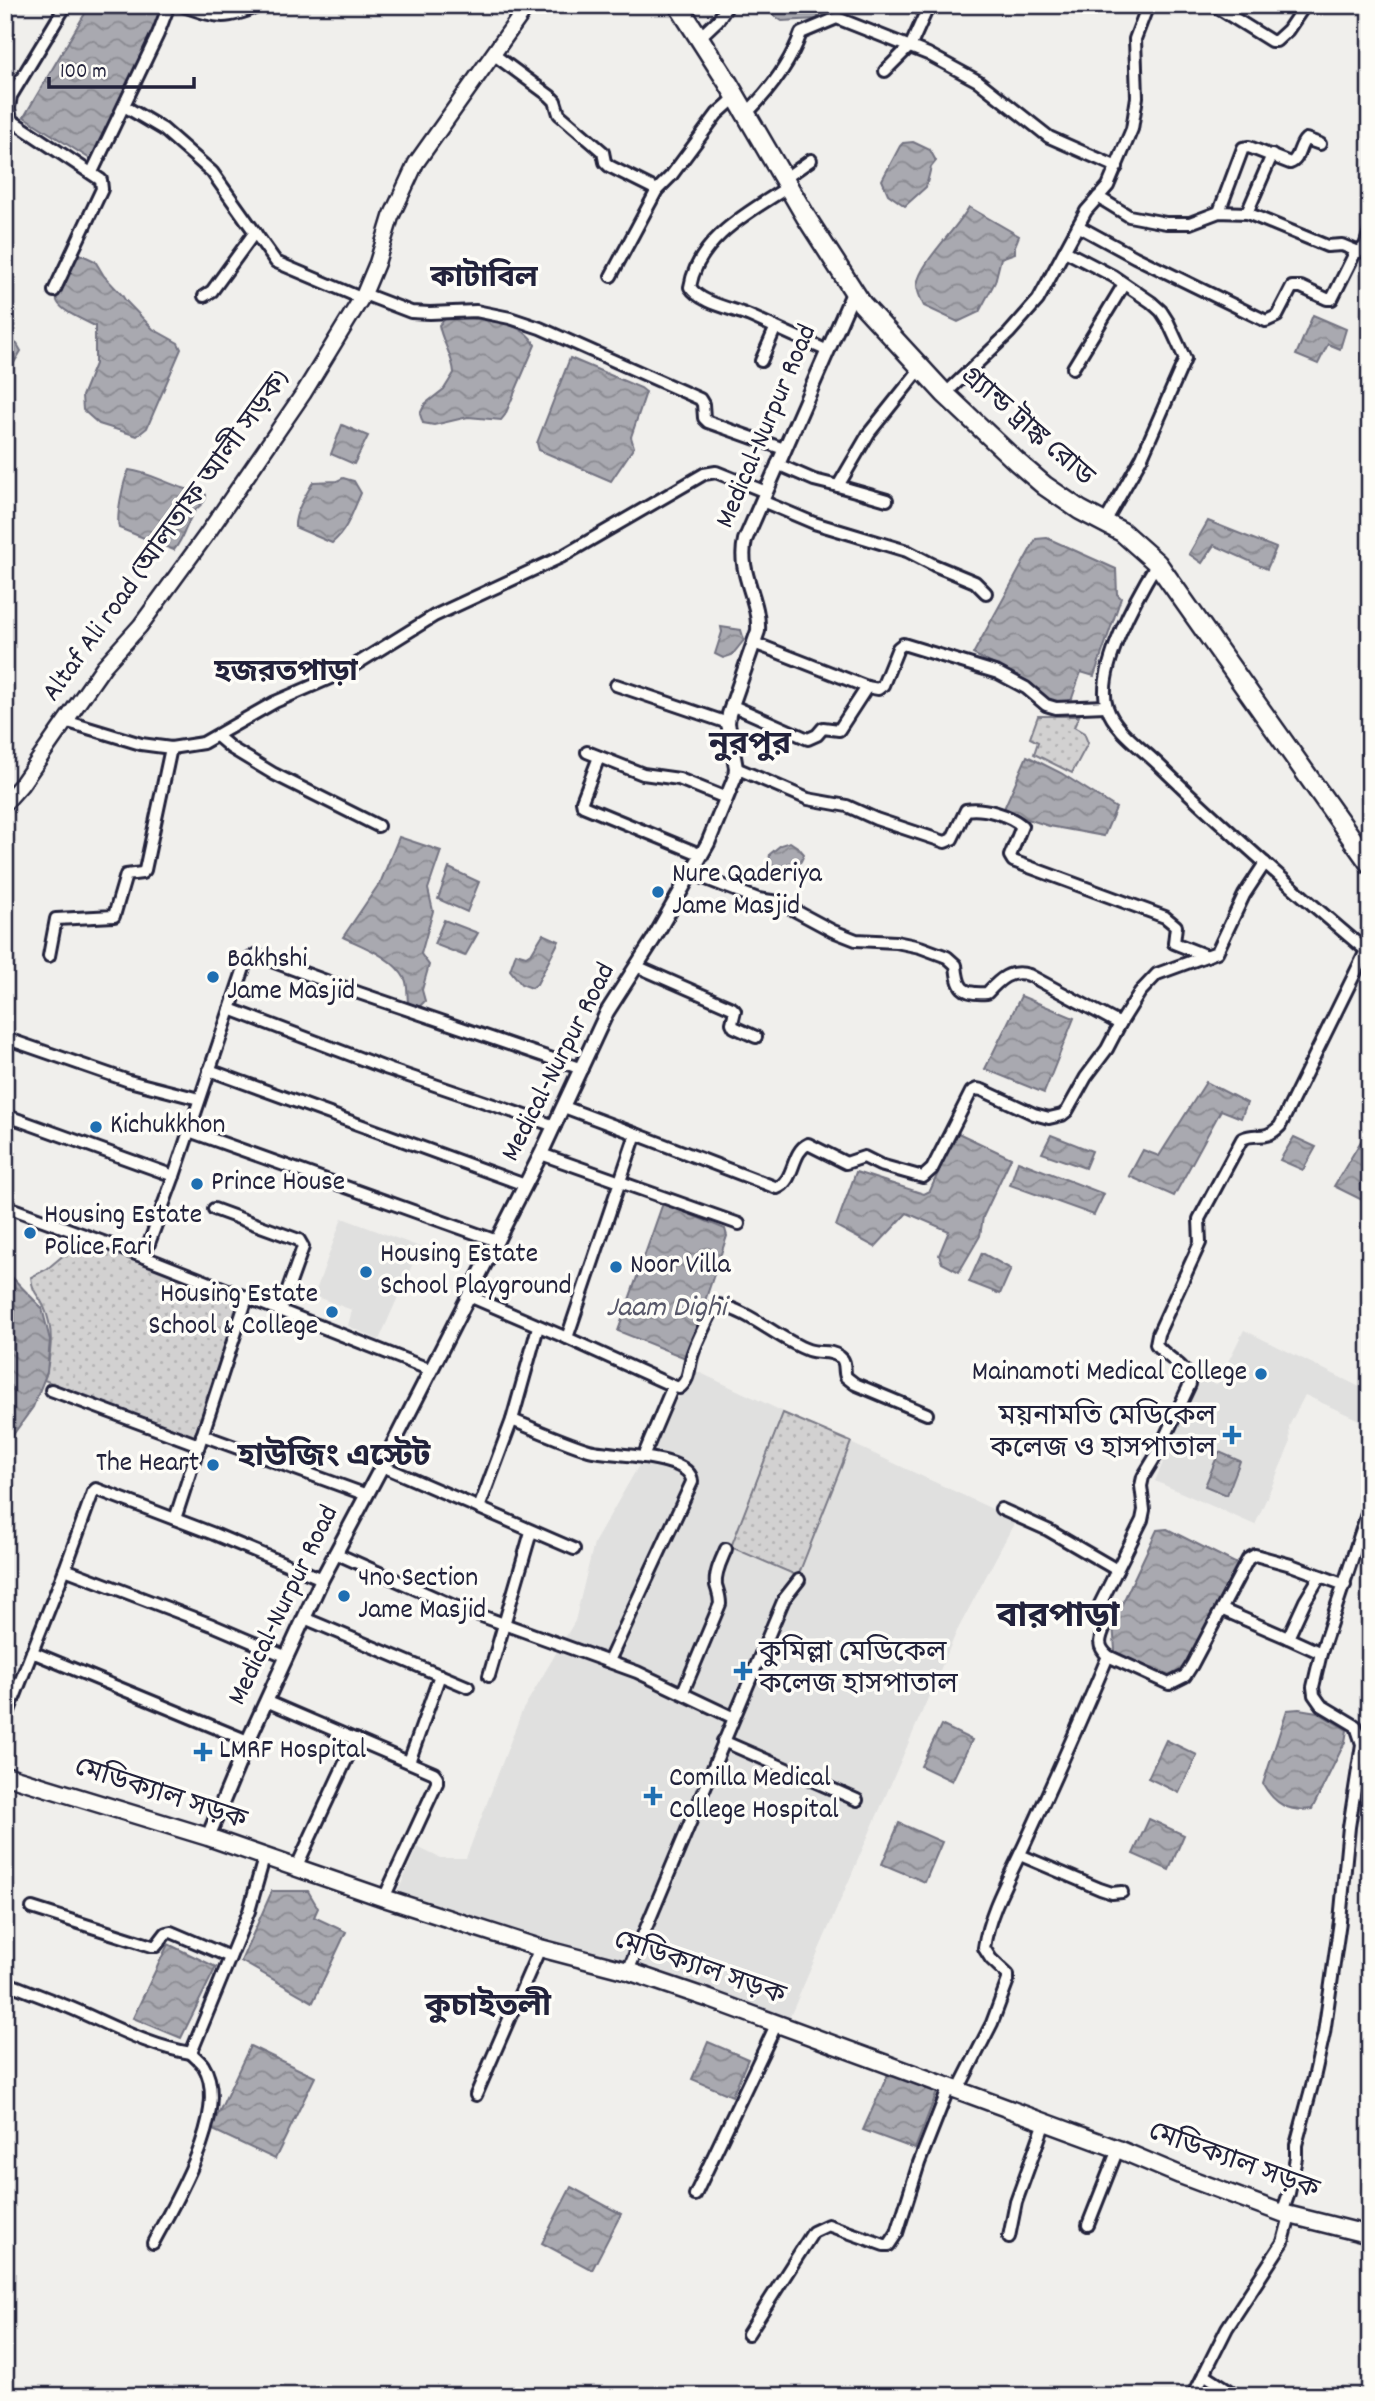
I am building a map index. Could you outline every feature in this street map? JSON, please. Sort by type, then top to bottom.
[{"type":"highway","name":"গ্র্যান্ড ট্রাঙ্ক রোড","points":[[678,5],[737,96],[853,293],[945,394],[1045,486],[1137,544],[1157,564],[1370,864]]},
{"type":"main road","name":"Altaf Ali road (আলতাফ আলী সড়ক)","points":[[5,803],[21,785],[104,666],[140,626],[207,534],[310,384],[362,296],[377,263],[391,217],[413,170],[528,5]]},
{"type":"main road","name":"মেডিক্যাল সড়ক","points":[[5,1775],[208,1837],[264,1858],[540,1948],[628,1971],[777,2023],[1286,2214],[1370,2235]]},
{"type":"street","points":[[54,291],[102,189],[101,180],[11,120],[10,114],[11,96],[66,5]]},
{"type":"street","points":[[92,172],[158,34],[169,5]]},
{"type":"street","points":[[180,5],[223,18],[234,17],[262,5]]},
{"type":"street","points":[[700,37],[718,20],[728,5]]},
{"type":"street","points":[[885,71],[911,45],[929,5]]},
{"type":"street","points":[[1213,5],[1271,41],[1276,41],[1289,30],[1305,5]]},
{"type":"street","points":[[945,394],[1031,309],[1044,291],[1086,211],[1108,186],[1132,128],[1135,112],[1135,39],[1147,6]]},
{"type":"street","points":[[747,113],[773,84],[801,33],[821,26],[831,18],[837,18],[911,45],[978,81],[1049,137],[1117,167]]},
{"type":"street","points":[[493,54],[550,96],[555,101],[559,114],[603,152],[605,162],[609,166],[657,190]]},
{"type":"street","points":[[611,276],[657,190],[671,176],[717,114],[737,96]]},
{"type":"street","points":[[124,106],[163,129],[212,172],[281,266],[411,312],[476,311],[540,328],[700,399],[704,418],[708,422],[784,449]]},
{"type":"street","points":[[1219,212],[1243,148],[1249,147],[1290,163],[1296,158],[1306,139],[1320,144]]},
{"type":"street","points":[[1247,213],[1272,155]]},
{"type":"street","points":[[811,160],[726,230],[702,258],[690,283],[692,291],[826,350]]},
{"type":"street","points":[[1098,197],[1129,216],[1166,223],[1190,223],[1219,212],[1247,213],[1327,246],[1342,245],[1356,251],[1362,250],[1370,231]]},
{"type":"street","points":[[1078,226],[1266,321],[1278,316],[1292,287],[1301,287],[1332,299],[1356,251]]},
{"type":"street","points":[[204,296],[212,291],[255,232]]},
{"type":"street","points":[[1065,251],[1124,284],[1161,311],[1185,359],[1142,457],[1105,522]]},
{"type":"street","points":[[1073,368],[1124,284]]},
{"type":"street","name":"Medical-Nurpur Road","points":[[208,1837],[247,1741],[322,1579],[383,1466],[526,1185],[607,1012],[702,855],[733,786],[736,768],[728,723],[731,705],[754,643],[758,619],[744,573],[742,550],[826,350],[853,293]]},
{"type":"street","points":[[761,361],[775,328]]},
{"type":"street","points":[[838,486],[869,433],[921,368]]},
{"type":"street","points":[[778,464],[814,480],[887,500]]},
{"type":"street","points":[[65,721],[122,739],[171,748],[203,743],[275,702],[352,667],[434,616],[561,557],[704,474],[716,472],[814,523],[907,551],[975,582],[986,593]]},
{"type":"street","points":[[1157,564],[1133,604],[1117,643],[1106,686],[1106,706],[1121,729],[1265,863],[1367,947],[1280,1126],[1271,1135],[1248,1136],[1242,1139],[1199,1219],[1200,1242],[1158,1334],[1156,1344],[1161,1352],[1185,1369],[1190,1384],[1157,1454],[1143,1477],[1142,1520],[1098,1608],[1105,1626],[1099,1640],[1100,1649],[1108,1656],[1169,1684],[1176,1682],[1185,1676],[1223,1610],[1248,1559],[1255,1555],[1345,1585]]},
{"type":"street","points":[[754,643],[878,689],[883,685],[898,648],[903,644],[910,645],[975,665],[1014,681],[1046,705],[1056,708],[1106,706]]},
{"type":"street","points":[[616,685],[728,723]]},
{"type":"street","points":[[731,705],[812,739],[823,728],[835,731],[842,728],[867,687]]},
{"type":"street","points":[[217,736],[231,748],[274,774],[378,826]]},
{"type":"street","points":[[49,956],[56,919],[114,916],[126,875],[142,873],[145,870],[171,748]]},
{"type":"street","points":[[587,752],[643,774],[679,779],[726,798]]},
{"type":"street","points":[[599,757],[582,801],[583,806],[702,855]]},
{"type":"street","points":[[736,768],[808,799],[847,806],[876,819],[945,842],[951,839],[966,810],[979,810],[1009,818],[1022,826],[1010,856],[1013,861],[1165,917],[1176,926],[1174,943],[1207,956]]},
{"type":"street","points":[[564,1107],[777,1188],[785,1183],[800,1150],[808,1144],[846,1163],[863,1157],[923,1177],[932,1169],[971,1092],[977,1089],[1049,1118],[1067,1111],[1140,992],[1157,974],[1217,952],[1241,901],[1265,863]]},
{"type":"street","points":[[691,873],[758,899],[779,902],[833,931],[856,940],[896,942],[931,950],[947,957],[956,965],[958,984],[962,989],[987,993],[1008,974],[1019,972],[1120,1024]]},
{"type":"street","points":[[144,1257],[246,962],[255,955],[582,1069]]},
{"type":"street","points":[[636,966],[732,1009],[735,1012],[732,1023],[734,1027],[756,1037]]},
{"type":"street","points":[[230,1009],[376,1064],[555,1126]]},
{"type":"street","points":[[5,1038],[129,1081],[200,1099]]},
{"type":"street","points":[[209,1070],[526,1185]]},
{"type":"street","points":[[5,1115],[174,1176]]},
{"type":"street","points":[[189,1131],[497,1241]]},
{"type":"street","points":[[567,1338],[636,1133]]},
{"type":"street","points":[[541,1154],[739,1224]]},
{"type":"street","points":[[5,1206],[144,1257],[431,1370]]},
{"type":"street","points":[[214,1209],[299,1240],[303,1247],[280,1311]]},
{"type":"street","points":[[469,1296],[678,1388],[685,1383],[691,1369],[692,1355],[714,1307],[724,1306],[808,1350],[822,1350],[841,1357],[845,1362],[846,1377],[855,1384],[927,1414]]},
{"type":"street","points":[[175,1519],[247,1298]]},
{"type":"street","points":[[479,1508],[512,1420],[538,1327]]},
{"type":"street","points":[[643,1457],[673,1387]]},
{"type":"street","points":[[51,1390],[367,1495]]},
{"type":"street","points":[[512,1420],[591,1451],[660,1459],[689,1472],[692,1482],[609,1661]]},
{"type":"street","points":[[383,1466],[574,1549]]},
{"type":"street","points":[[5,1721],[96,1489],[322,1579]]},
{"type":"street","points":[[1193,2396],[1227,2328],[1266,2272],[1283,2242],[1296,2145],[1324,2033],[1362,1738],[1356,1726],[1321,1705],[1314,1695],[1313,1687],[1321,1653],[1370,1505]]},
{"type":"street","points":[[1001,1509],[1048,1530],[1117,1570]]},
{"type":"street","points":[[489,1676],[531,1532]]},
{"type":"street","points":[[683,1692],[720,1604],[720,1593],[716,1584],[726,1549]]},
{"type":"street","points":[[335,1553],[454,1606],[609,1661],[683,1692],[732,1717]]},
{"type":"street","points":[[65,1569],[285,1656]]},
{"type":"street","points":[[1288,1639],[1320,1576]]},
{"type":"street","points":[[628,1971],[732,1717],[791,1588],[799,1580]]},
{"type":"street","points":[[1223,1610],[1321,1653]]},
{"type":"street","points":[[304,1618],[468,1686]]},
{"type":"street","points":[[32,1652],[247,1741]]},
{"type":"street","points":[[748,2334],[813,2232],[828,2225],[884,2245],[891,2242],[897,2233],[919,2163],[953,2088],[992,2023],[1007,1987],[1007,1975],[984,1948],[987,1931],[1108,1656]]},
{"type":"street","points":[[409,1762],[440,1675]]},
{"type":"street","points":[[266,1701],[434,1773],[437,1777],[437,1783],[384,1898]]},
{"type":"street","points":[[296,1868],[356,1739]]},
{"type":"street","points":[[723,1741],[857,1800]]},
{"type":"street","points":[[1020,1855],[1100,1889],[1112,1893],[1122,1892]]},
{"type":"street","points":[[191,2053],[249,1911],[264,1858]]},
{"type":"street","points":[[32,1908],[152,1946],[156,1946],[166,1933],[171,1932],[230,1957]]},
{"type":"street","points":[[476,2095],[540,1948]]},
{"type":"street","points":[[5,1982],[71,2008],[125,2034],[171,2050],[191,2053],[203,2065],[208,2078],[208,2123],[199,2154],[153,2243]]},
{"type":"street","points":[[695,2195],[777,2023]]},
{"type":"street","points":[[1009,2237],[1016,2202],[1045,2122]]},
{"type":"street","points":[[1088,2225],[1118,2149]]},
{"type":"street","points":[[1204,2374],[1238,2396]]},
{"type":"shaded area","points":[[1038,716],[1079,716],[1074,727],[1084,733],[1088,743],[1072,773],[1034,754],[1038,742],[1030,738]]},
{"type":"shaded area","name":"Housing Estate School Playground","points":[[342,1218],[420,1247],[379,1340],[348,1326],[352,1310],[314,1296]]},
{"type":"shaded area","points":[[83,1239],[244,1300],[196,1440],[44,1380],[50,1353],[50,1325],[31,1277],[47,1269]]},
{"type":"shaded area","name":"ময়নামতি মেডিকেল কলেজ ও হাসপাতাল","points":[[1244,1330],[1370,1392],[1370,1425],[1305,1395],[1289,1426],[1290,1444],[1255,1525],[1155,1481],[1198,1379],[1217,1384]]},
{"type":"shaded area","name":"কুমিল্লা মেডিকেল কলেজ হাসপাতাল","points":[[694,1370],[1016,1520],[957,1631],[789,2019],[649,1966],[396,1896],[417,1847],[440,1858],[466,1858],[522,1711],[575,1621],[594,1543]]},
{"type":"shaded area","points":[[783,1413],[851,1442],[798,1576],[731,1547]]},
{"type":"water","points":[[90,5],[167,7],[95,162],[24,117]]},
{"type":"water","points":[[758,5],[824,5],[817,19],[782,21]]},
{"type":"water","points":[[913,142],[930,150],[936,161],[931,167],[926,187],[905,206],[888,194],[882,180],[900,146]]},
{"type":"water","points":[[969,207],[1019,236],[1015,253],[1001,258],[995,282],[979,312],[958,322],[924,306],[917,285],[925,266]]},
{"type":"water","points":[[80,254],[95,261],[104,276],[153,329],[178,343],[181,349],[147,428],[137,436],[99,424],[83,410],[82,396],[95,364],[95,326],[67,311],[57,299],[61,283],[76,255]]},
{"type":"water","points":[[1313,315],[1346,329],[1340,349],[1328,344],[1318,364],[1296,355]]},
{"type":"water","points":[[446,318],[510,325],[529,336],[535,345],[501,420],[468,417],[434,425],[423,423],[420,414],[425,404],[444,389],[454,373],[439,325]]},
{"type":"water","points":[[5,338],[17,344],[21,351],[5,378]]},
{"type":"water","points":[[570,358],[646,392],[631,437],[634,447],[611,481],[539,450],[537,443]]},
{"type":"water","points":[[342,425],[368,436],[354,464],[331,454]]},
{"type":"water","points":[[129,470],[183,488],[202,491],[206,495],[203,503],[193,513],[174,550],[119,528],[118,516]]},
{"type":"water","points":[[343,478],[354,481],[361,493],[342,533],[332,543],[295,527],[298,510],[313,482],[337,481]]},
{"type":"water","points":[[1208,521],[1276,548],[1267,569],[1214,545],[1202,563],[1189,554]]},
{"type":"water","points":[[1047,538],[1116,569],[1117,594],[1121,598],[1094,676],[1081,672],[1070,704],[1042,701],[1033,685],[973,654],[1036,539]]},
{"type":"water","points":[[721,627],[741,630],[744,640],[732,655],[723,658],[715,654]]},
{"type":"water","points":[[1027,756],[1061,773],[1116,808],[1104,836],[1049,826],[1003,811]]},
{"type":"water","points":[[399,837],[441,851],[428,889],[433,911],[421,954],[429,965],[422,990],[425,1001],[418,1008],[408,1002],[405,979],[400,971],[377,954],[343,937],[381,881]]},
{"type":"water","points":[[790,842],[804,854],[796,868],[781,875],[769,862],[770,854]]},
{"type":"water","points":[[449,868],[479,882],[467,912],[438,899]]},
{"type":"water","points":[[444,920],[478,933],[465,956],[434,944]]},
{"type":"water","points":[[543,934],[559,941],[537,984],[532,988],[521,984],[510,970],[516,953],[526,956],[532,952]]},
{"type":"water","points":[[1021,996],[1074,1018],[1044,1093],[985,1069]]},
{"type":"water","points":[[1206,1082],[1247,1103],[1241,1118],[1221,1110],[1174,1196],[1129,1176],[1143,1150],[1159,1156]]},
{"type":"water","points":[[956,1132],[1011,1158],[983,1217],[980,1236],[959,1272],[942,1263],[939,1255],[949,1231],[907,1213],[875,1247],[836,1226],[856,1172],[924,1194],[930,1191]]},
{"type":"water","points":[[1051,1135],[1092,1151],[1085,1168],[1042,1153]]},
{"type":"water","points":[[1364,1136],[1370,1137],[1370,1204],[1334,1186]]},
{"type":"water","points":[[1294,1137],[1316,1147],[1303,1170],[1280,1160]]},
{"type":"water","points":[[1018,1161],[1104,1194],[1094,1215],[1010,1185]]},
{"type":"water","name":"Jaam Dighi","points":[[663,1203],[725,1229],[727,1236],[705,1301],[708,1310],[688,1359],[618,1331]]},
{"type":"water","points":[[982,1253],[1011,1269],[1000,1294],[969,1282]]},
{"type":"water","points":[[5,1270],[42,1308],[50,1340],[47,1372],[33,1407],[5,1446]]},
{"type":"water","points":[[1219,1452],[1240,1461],[1227,1495],[1205,1486]]},
{"type":"water","points":[[1167,1529],[1237,1564],[1175,1687],[1116,1664],[1113,1623],[1157,1530]]},
{"type":"water","points":[[1287,1710],[1317,1712],[1347,1730],[1345,1742],[1312,1809],[1296,1809],[1283,1805],[1272,1797],[1263,1784]]},
{"type":"water","points":[[941,1725],[972,1740],[952,1781],[921,1766]]},
{"type":"water","points":[[1166,1740],[1197,1755],[1179,1793],[1148,1778]]},
{"type":"water","points":[[1149,1819],[1184,1835],[1169,1870],[1133,1854]]},
{"type":"water","points":[[899,1823],[942,1842],[925,1882],[882,1864]]},
{"type":"water","points":[[272,1891],[308,1891],[318,1908],[314,1917],[346,1932],[313,2002],[241,1961]]},
{"type":"water","points":[[168,1944],[216,1967],[181,2038],[133,2018]]},
{"type":"water","points":[[708,2042],[748,2059],[732,2096],[692,2079]]},
{"type":"water","points":[[250,2046],[315,2077],[275,2159],[211,2129]]},
{"type":"water","points":[[888,2074],[937,2092],[915,2149],[863,2130]]},
{"type":"water","points":[[571,2187],[621,2214],[592,2270],[542,2243]]},
{"type":"waterway","points":[[1346,2396],[1370,2383]]},
{"type":"place","name":"Nure Qaderiya Jame Masjid","points":[[658,892]]},
{"type":"place","name":"Bakhshi Jame Masjid","points":[[213,977]]},
{"type":"place","name":"Kichukkhon","points":[[96,1127]]},
{"type":"place","name":"Prince House","points":[[197,1184]]},
{"type":"place","name":"Housing Estate Police Fari","points":[[30,1233]]},
{"type":"place","name":"Noor Villa","points":[[616,1267]]},
{"type":"place","name":"Housing Estate School Playground","points":[[366,1272]]},
{"type":"place","name":"Housing Estate School & College","points":[[332,1312]]},
{"type":"place","name":"Mainamoti Medical College","points":[[1261,1374]]},
{"type":"place","name":"ময়নামতি মেডিকেল কলেজ ও হাসপাতাল","points":[[1232,1435]]},
{"type":"place","name":"The Heart","points":[[213,1465]]},
{"type":"place","name":"4no Section Jame Masjid","points":[[344,1596]]},
{"type":"place","name":"কুমিল্লা মেডিকেল কলেজ হাসপাতাল","points":[[743,1671]]},
{"type":"place","name":"LMRF Hospital","points":[[203,1752]]},
{"type":"place","name":"Comilla Medical College Hospital","points":[[653,1796]]},
{"type":"district","name":"কাটাবিল","points":[[484,280]]},
{"type":"district","name":"হজরতপাড়া","points":[[286,674]]},
{"type":"district","name":"নুরপুর","points":[[750,747]]},
{"type":"district","name":"হাউজিং এস্টেট","points":[[334,1459]]},
{"type":"district","name":"বারপাড়া","points":[[1058,1619]]},
{"type":"district","name":"কুচাইতলী","points":[[488,2009]]}]
